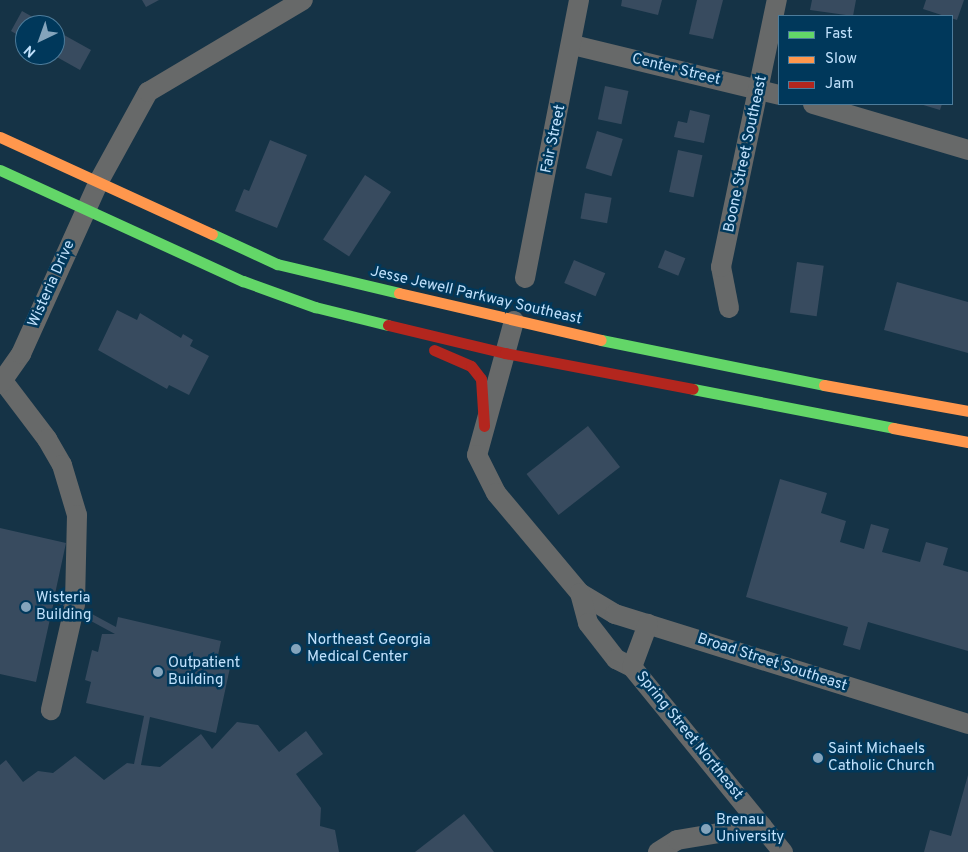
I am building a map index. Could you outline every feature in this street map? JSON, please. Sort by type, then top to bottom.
[{"type":"main road","name":"Jesse Jewell Parkway Southeast","points":[[0,137],[99,181],[130,200],[277,264],[695,362],[968,411]]},
{"type":"main road","points":[[0,170],[243,281],[315,307],[370,333],[471,366],[484,393],[484,426]]},
{"type":"main road","points":[[315,307],[505,353],[968,442]]},
{"type":"street","name":"Wisteria Drive","points":[[2,383],[21,354],[99,181],[148,92],[303,0]]},
{"type":"street","name":"Fair Street","points":[[525,278],[573,45],[579,0]]},
{"type":"street","name":"Boone Street Southeast","points":[[729,308],[721,267],[770,93],[777,0]]},
{"type":"street","name":"Center Street","points":[[573,45],[770,93]]},
{"type":"street","points":[[816,105],[968,150]]},
{"type":"street","name":"Spring Street Northeast","points":[[514,321],[477,455],[483,474],[580,593],[588,623],[616,659],[632,667],[783,852]]},
{"type":"street","points":[[2,383],[48,439],[77,514],[75,604],[51,710]]},
{"type":"street","name":"Broad Street Southeast","points":[[580,593],[607,611],[968,724]]},
{"type":"street","name":"Spring Street Northeast","points":[[632,667],[648,624]]},
{"type":"street","points":[[658,852],[677,840],[762,826]]},
{"type":"building","points":[[142,0],[159,0],[146,7]]},
{"type":"building","points":[[622,0],[662,0],[658,15],[621,6]]},
{"type":"building","points":[[697,0],[723,0],[713,39],[689,34]]},
{"type":"building","points":[[812,0],[856,0],[853,15],[810,10]]},
{"type":"building","points":[[926,0],[964,0],[957,20],[953,19],[953,15],[942,15],[923,9]]},
{"type":"building","points":[[22,11],[29,15],[20,15]]},
{"type":"building","points":[[15,24],[15,33],[11,31]]},
{"type":"building","points":[[65,36],[91,50],[80,70],[65,62]]},
{"type":"building","points":[[605,86],[628,91],[621,124],[598,119]]},
{"type":"building","points":[[923,105],[942,105],[940,110]]},
{"type":"building","points":[[690,110],[710,115],[704,143],[674,137],[678,121],[687,123]]},
{"type":"building","points":[[597,131],[623,139],[611,176],[586,168]]},
{"type":"building","points":[[270,140],[307,155],[277,228],[235,211],[244,189],[249,191]]},
{"type":"building","points":[[678,150],[702,155],[694,197],[669,192]]},
{"type":"building","points":[[365,175],[391,192],[349,256],[323,240]]},
{"type":"building","points":[[585,193],[612,198],[607,223],[580,219]]},
{"type":"building","points":[[665,250],[685,258],[678,276],[658,268]]},
{"type":"building","points":[[574,260],[605,273],[596,296],[564,283]]},
{"type":"building","points":[[797,262],[824,266],[817,316],[790,313]]},
{"type":"building","points":[[897,282],[968,302],[968,353],[884,330]]},
{"type":"building","points":[[117,310],[137,320],[140,313],[181,338],[183,334],[193,340],[190,346],[209,356],[189,395],[169,385],[167,389],[98,350]]},
{"type":"building","points":[[588,426],[620,467],[559,515],[527,474]]},
{"type":"building","points":[[780,479],[827,493],[821,513],[846,521],[840,542],[864,549],[871,524],[889,529],[882,552],[920,562],[926,542],[948,548],[943,565],[968,572],[968,651],[868,622],[860,650],[843,645],[848,627],[746,597]]},
{"type":"building","points":[[0,528],[66,543],[55,594],[116,627],[118,617],[221,641],[217,660],[231,663],[216,733],[150,717],[141,765],[160,767],[201,734],[212,749],[237,722],[258,725],[279,752],[306,731],[323,754],[296,774],[321,808],[320,826],[335,830],[339,852],[0,852],[0,765],[6,760],[23,782],[38,771],[53,773],[75,756],[104,780],[127,763],[134,764],[144,716],[86,703],[91,682],[85,680],[92,650],[98,652],[102,634],[115,634],[54,601],[36,682],[0,674]]},
{"type":"building","points":[[968,775],[968,852],[924,852],[930,830],[951,836]]},
{"type":"building","points":[[464,814],[494,852],[415,852]]},
{"type":"traffic: fast","points":[[0,170],[243,281],[315,307],[388,325]]},
{"type":"traffic: fast","points":[[212,234],[277,264],[399,293]]},
{"type":"traffic: fast","points":[[601,340],[824,385]]},
{"type":"traffic: fast","points":[[693,389],[893,428]]},
{"type":"traffic: slow","points":[[0,137],[212,234]]},
{"type":"traffic: slow","points":[[399,293],[601,340]]},
{"type":"traffic: slow","points":[[824,385],[968,411]]},
{"type":"traffic: slow","points":[[893,428],[968,442]]},
{"type":"traffic: jam","points":[[388,325],[505,353],[693,389]]},
{"type":"traffic: jam","points":[[434,350],[471,366],[481,379],[484,426]]},
{"type":"place","name":"Wisteria Building","points":[[26,607]]},
{"type":"place","name":"Northeast Georgia Medical Center","points":[[296,649]]},
{"type":"place","name":"Outpatient Building","points":[[158,672]]},
{"type":"place","name":"Saint Michaels Catholic Church","points":[[818,758]]},
{"type":"place","name":"Brenau University","points":[[706,829]]}]
